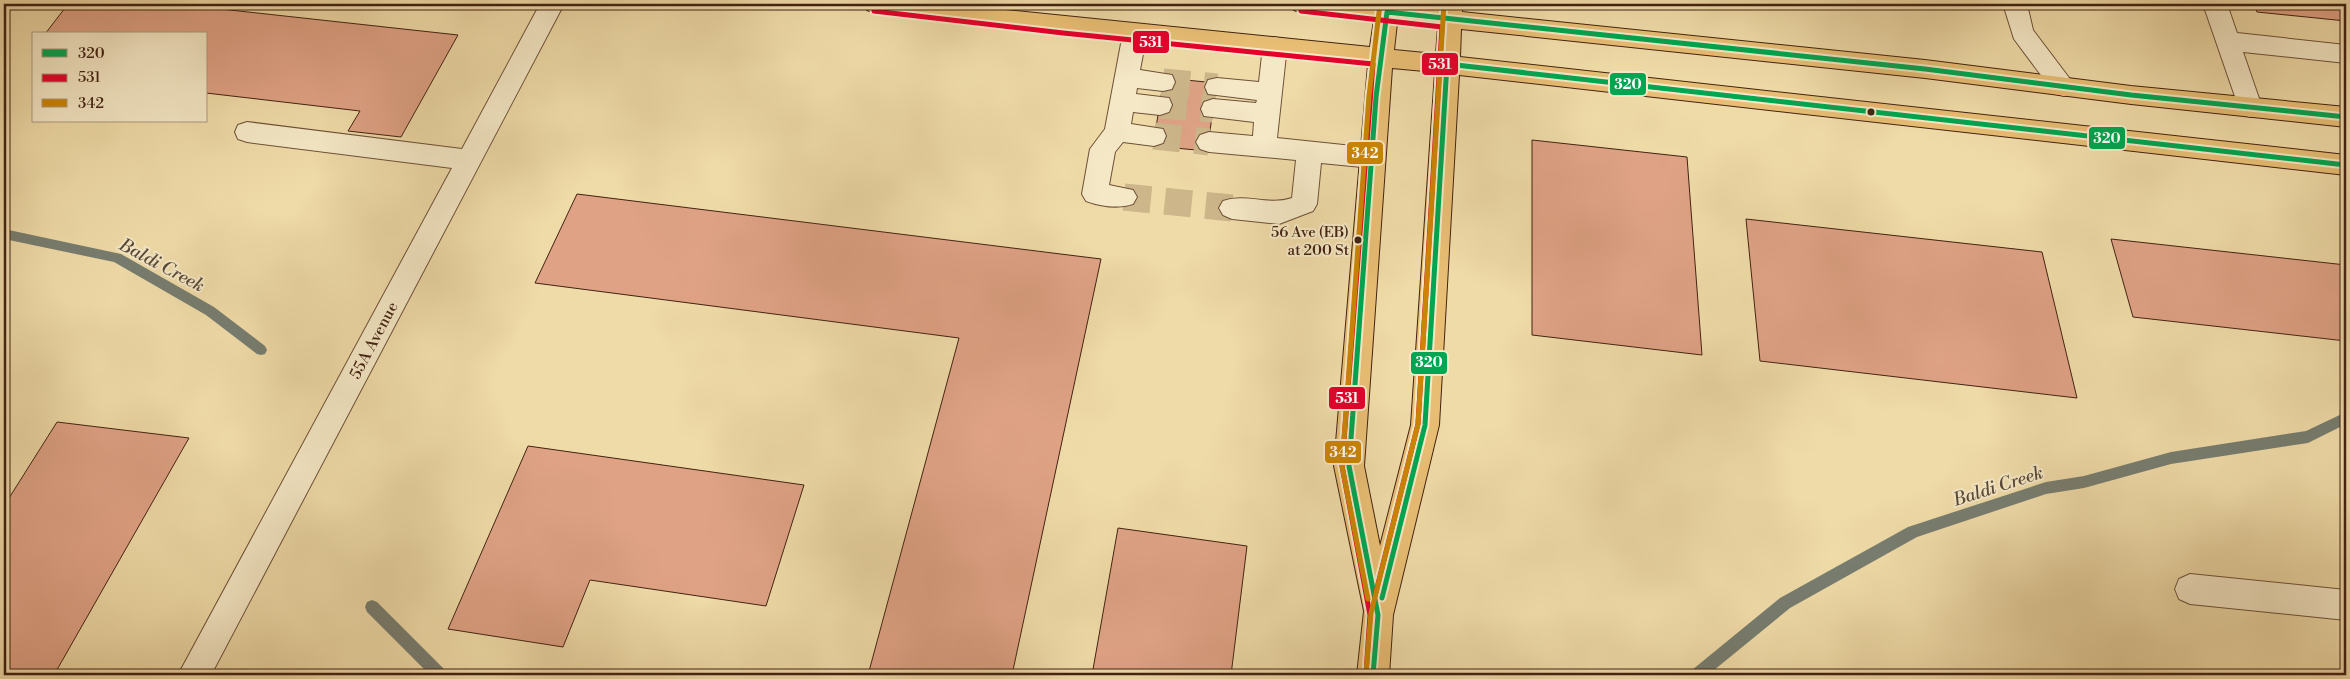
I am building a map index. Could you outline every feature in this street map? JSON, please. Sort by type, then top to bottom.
[{"type":"main road","points":[[875,4],[1135,33],[1447,64],[2346,165]]},
{"type":"main road","points":[[1302,4],[1450,12],[2064,87],[2346,117]]},
{"type":"main road","points":[[1378,615],[1349,466],[1372,158],[1387,8]]},
{"type":"main road","points":[[1373,675],[1378,615],[1425,425],[1450,12]]},
{"type":"street","name":"55A Avenue","points":[[194,675],[552,4]]},
{"type":"street","points":[[2016,4],[2022,33],[2064,87]]},
{"type":"street","points":[[2215,4],[2250,108]]},
{"type":"street","points":[[1124,197],[1095,194],[1103,149],[1117,132],[1135,33]]},
{"type":"street","points":[[2227,41],[2346,54]]},
{"type":"street","points":[[1264,147],[1275,46]]},
{"type":"street","points":[[1124,90],[1161,94]]},
{"type":"street","points":[[1215,98],[1269,103]]},
{"type":"street","points":[[247,132],[469,160]]},
{"type":"street","points":[[1117,132],[1154,136]]},
{"type":"street","points":[[1209,142],[1372,158]]},
{"type":"street","points":[[1232,208],[1279,213],[1304,204],[1310,152]]},
{"type":"street","points":[[2190,590],[2346,605]]},
{"type":"building","points":[[68,4],[175,4],[458,35],[401,137],[348,131],[360,111],[208,93],[208,32],[47,32]]},
{"type":"building","points":[[2254,4],[2346,4],[2346,21],[2257,12]]},
{"type":"building","points":[[1164,78],[1217,83],[1207,151],[1153,146]]},
{"type":"building","points":[[1532,140],[1687,157],[1702,355],[1532,335]]},
{"type":"building","points":[[577,194],[1101,259],[1012,675],[868,675],[959,338],[535,283]]},
{"type":"building","points":[[1746,219],[2042,252],[2077,398],[1760,361]]},
{"type":"building","points":[[2111,239],[2346,265],[2346,341],[2133,317]]},
{"type":"building","points":[[57,422],[189,438],[54,675],[4,675],[4,506]]},
{"type":"building","points":[[528,446],[804,485],[766,606],[590,580],[563,647],[448,629]]},
{"type":"building","points":[[1118,528],[1247,546],[1231,675],[1092,675]]},
{"type":"waterway","name":"Baldi Creek","points":[[4,234],[117,258],[210,311],[261,350]]},
{"type":"waterway","name":"Baldi Creek","points":[[1697,675],[1785,603],[1913,532],[2046,488],[2084,482],[2171,458],[2308,437],[2346,418]]},
{"type":"waterway","name":"Baldi Creek","points":[[372,607],[440,675]]},
{"type":"tunnel","points":[[1163,82],[1217,87]]},
{"type":"tunnel","points":[[1160,105],[1213,109]]},
{"type":"tunnel","points":[[1154,136],[1209,142]]},
{"type":"tunnel","points":[[1124,197],[1232,208]]},
{"type":"transit line","name":"342","points":[[1368,599],[1342,466],[1369,96],[1380,4]]},
{"type":"transit line","name":"342","points":[[1366,674],[1371,613],[1418,424],[1444,4]]},
{"type":"transit line","name":"531","points":[[874,11],[1063,33],[1373,64],[1342,466],[1370,615],[1366,674]]},
{"type":"transit line","name":"531","points":[[1301,11],[1442,27],[1418,424],[1375,596]]},
{"type":"transit line","name":"320","points":[[1373,675],[1378,615],[1349,466],[1376,97],[1387,12],[1925,69],[2131,95],[2346,117]]},
{"type":"transit line","name":"320","points":[[1382,598],[1425,425],[1447,64],[2346,165]]},
{"type":"place","name":"56 Ave (EB) at 200 St","points":[[1358,240]]}]
